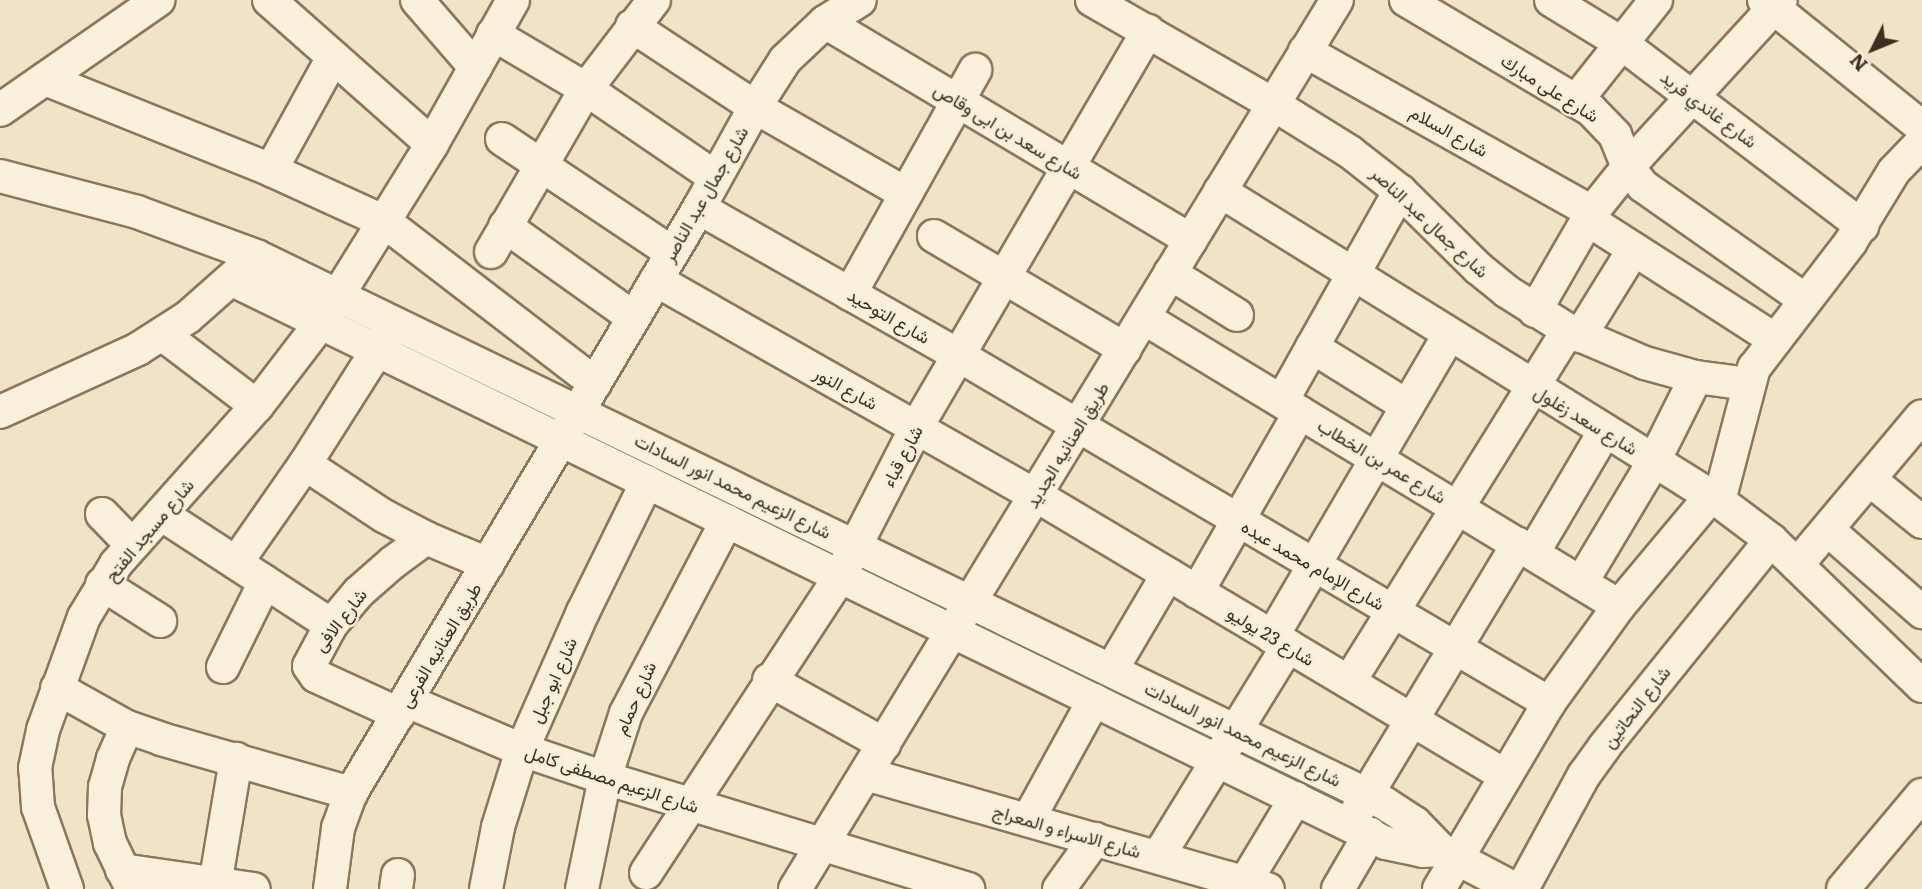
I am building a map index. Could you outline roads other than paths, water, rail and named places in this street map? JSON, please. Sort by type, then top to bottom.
[{"type":"street","points":[[0,110],[158,0]]},
{"type":"street","points":[[269,0],[432,144]]},
{"type":"street","points":[[417,0],[475,67]]},
{"type":"street","name":"شارع مسجد الفتح","points":[[67,889],[38,807],[35,768],[43,730],[84,617],[102,584],[132,545],[257,406],[320,324],[432,144],[513,0]]},
{"type":"street","points":[[634,318],[498,239],[586,89],[654,0]]},
{"type":"street","name":"شارع جمال عبد الناصر","points":[[578,411],[785,60],[825,22],[860,0]]},
{"type":"street","name":"طريق العنانيه الجديد","points":[[795,889],[973,602],[1337,0]]},
{"type":"street","name":"شارع على مبارك","points":[[1406,0],[1591,110],[1615,135],[1628,167],[1652,193],[1804,299]]},
{"type":"street","name":"شارع غاندي فريد","points":[[1551,0],[1621,43],[1861,226]]},
{"type":"street","points":[[1576,101],[1656,0]]},
{"type":"street","name":"شارع جمال عبد الناصر","points":[[1102,2],[1350,152],[1400,191],[1478,268],[1535,311],[1574,333],[1645,363],[1696,377],[1748,384]]},
{"type":"street","points":[[1535,311],[1590,215],[1628,167],[1773,2],[1922,127]]},
{"type":"street","name":"شارع سعد بن ابى وقاص","points":[[825,22],[1191,240]]},
{"type":"street","points":[[632,26],[755,107],[906,194]]},
{"type":"street","name":"شارع قباء","points":[[646,873],[769,680],[840,576],[916,428],[1148,31]]},
{"type":"street","points":[[493,34],[586,89],[715,177]]},
{"type":"street","name":"شارع السلام","points":[[1305,51],[1590,215],[1634,249],[1774,339]]},
{"type":"street","points":[[271,170],[333,57]]},
{"type":"street","points":[[850,294],[975,70]]},
{"type":"street","points":[[45,79],[271,170],[385,222],[595,383]]},
{"type":"street","points":[[502,139],[672,253]]},
{"type":"street","points":[[1439,889],[1449,853],[1506,776],[1549,702],[1619,606],[1715,498],[1748,384],[1774,339],[1861,226],[1895,171],[1922,142]]},
{"type":"street","name":"شارع الزعيم محمد انور السادات","points":[[0,176],[137,212],[256,256],[1237,729],[1400,812],[1449,853],[1515,889]]},
{"type":"street","name":"شارع سعد زغلول","points":[[1220,191],[1448,335],[1715,498],[1771,540],[1922,686]]},
{"type":"street","points":[[1197,592],[1238,521],[1291,406],[1312,347],[1400,191]]},
{"type":"street","name":"شارع التوحيد","points":[[699,208],[958,355],[1077,428]]},
{"type":"street","points":[[934,236],[1125,349]]},
{"type":"street","points":[[1349,682],[1532,387],[1634,249]]},
{"type":"street","points":[[0,412],[138,349],[233,280],[256,256]]},
{"type":"street","points":[[1170,273],[1237,315]]},
{"type":"street","name":"شارع الزعيم محمد انور السادات","points":[[233,280],[1360,830],[1404,848],[1449,853]]},
{"type":"street","name":"شارع النور","points":[[656,280],[1037,496]]},
{"type":"street","name":"شارع عمر بن الخطاب","points":[[1144,318],[1619,606]]},
{"type":"street","points":[[236,563],[305,464],[395,323]]},
{"type":"street","points":[[162,334],[257,406]]},
{"type":"street","points":[[1168,870],[1218,760],[1237,729],[1314,565],[1448,335]]},
{"type":"street","points":[[1312,347],[1407,406]]},
{"type":"street","points":[[1581,583],[1654,461],[1696,377]]},
{"type":"street","name":"طريق العنانيه الفرعى","points":[[330,889],[338,828],[351,793],[578,411]]},
{"type":"street","points":[[1797,565],[1922,416]]},
{"type":"street","name":"شارع الإمام محمد عبده","points":[[1077,428],[1549,702]]},
{"type":"street","points":[[1338,889],[1360,830],[1367,795],[1456,648],[1605,431]]},
{"type":"street","points":[[305,464],[344,492],[426,538],[488,564]]},
{"type":"street","points":[[1869,480],[1922,522]]},
{"type":"street","name":"شارع ابو جبل","points":[[486,889],[498,827],[522,750],[583,612],[648,482]]},
{"type":"street","name":"شارع 23 يوليو","points":[[1037,496],[1506,776]]},
{"type":"street","points":[[102,514],[132,545]]},
{"type":"street","points":[[161,514],[331,625]]},
{"type":"street","name":"شارع حمام","points":[[582,889],[605,778],[626,713],[639,683],[727,521]]},
{"type":"street","points":[[1828,530],[1922,612]]},
{"type":"street","name":"شارع الافى","points":[[403,708],[311,673],[310,660],[331,625],[359,592],[391,562],[426,538]]},
{"type":"street","name":"شارع النحاتين","points":[[1522,889],[1584,775],[1771,540]]},
{"type":"street","points":[[1112,669],[1168,574]]},
{"type":"street","points":[[223,667],[265,582]]},
{"type":"street","points":[[102,584],[160,621]]},
{"type":"street","points":[[769,680],[884,744]]},
{"type":"street","points":[[57,688],[128,727],[161,739],[351,793]]},
{"type":"street","points":[[1028,820],[1094,700]]},
{"type":"street","name":"شارع الزعيم مصطفى كامل","points":[[403,708],[605,778],[968,889]]},
{"type":"street","points":[[128,727],[113,759],[105,786],[104,815],[108,834],[127,879],[254,889]]},
{"type":"street","points":[[215,885],[236,759]]},
{"type":"street","name":"شارع الاسراء و المعراج","points":[[866,774],[1095,839],[1168,870],[1251,887]]},
{"type":"street","points":[[1843,889],[1922,795]]},
{"type":"street","points":[[1251,887],[1296,798]]},
{"type":"street","points":[[1059,889],[1095,839]]}]
